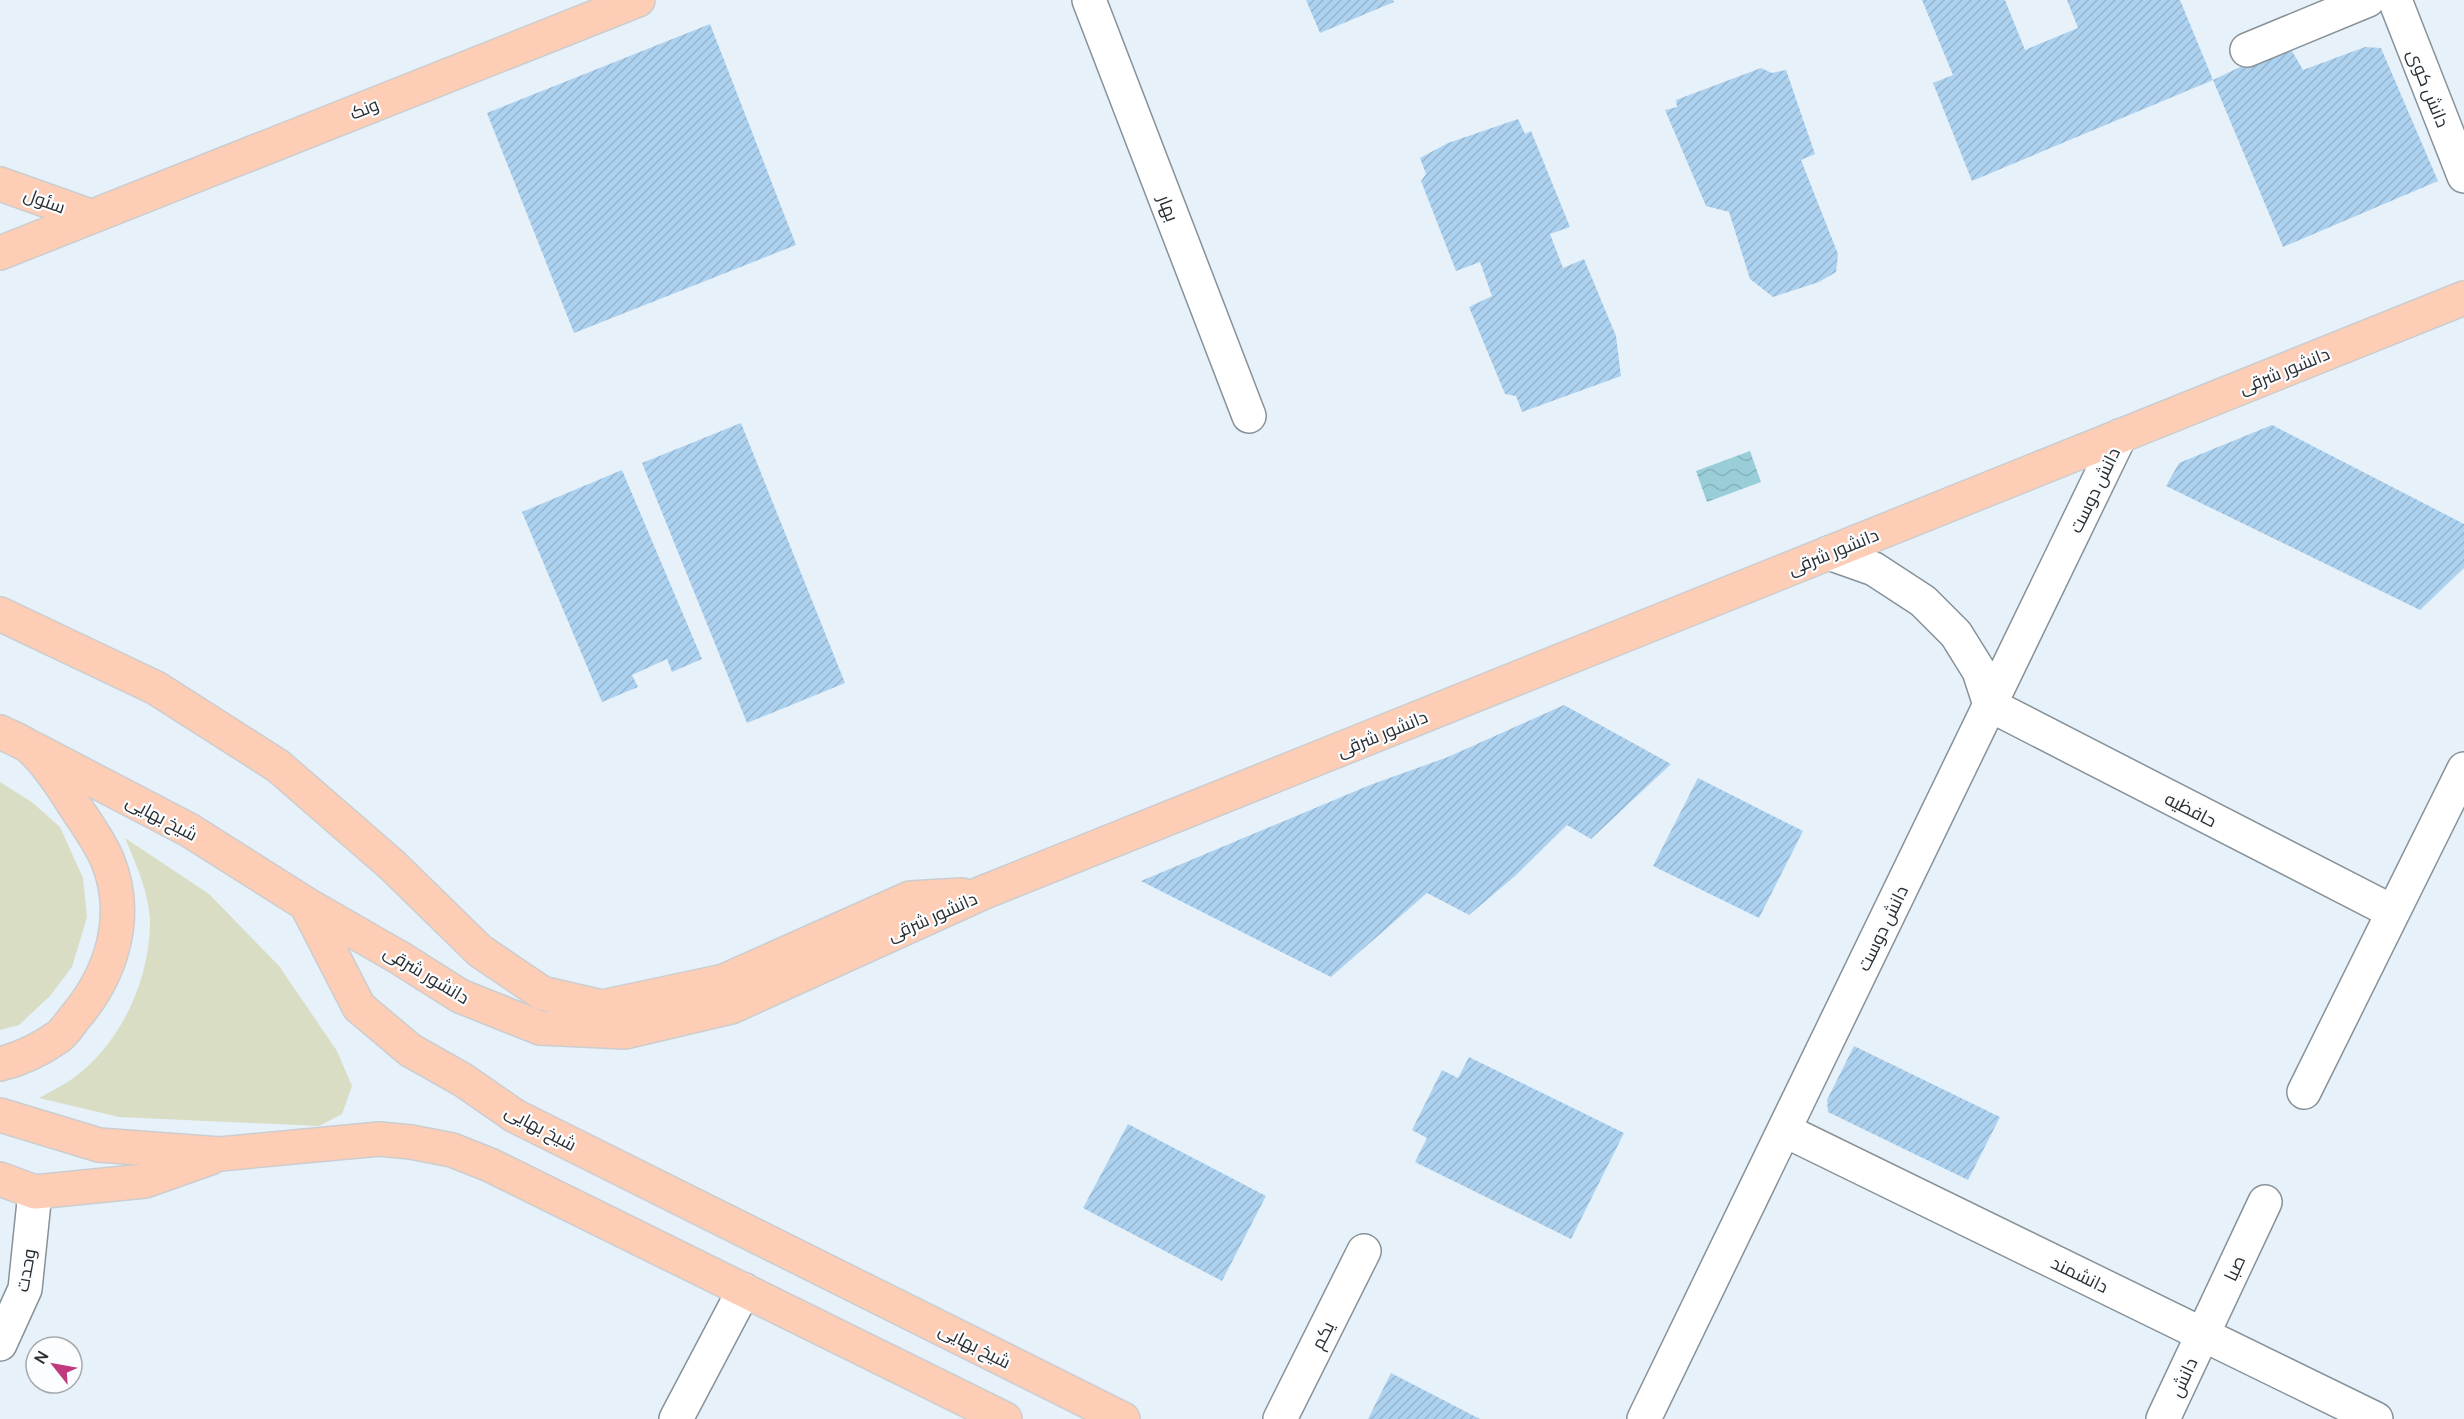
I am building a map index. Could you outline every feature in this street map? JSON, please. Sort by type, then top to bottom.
[{"type":"main road","name":"ونک","points":[[0,253],[638,0]]},
{"type":"main road","name":"سئول","points":[[0,184],[90,216]]},
{"type":"main road","name":"دانشور شرقی","points":[[306,904],[400,958],[460,996],[540,1028],[625,1032],[731,1007],[982,893],[2464,298]]},
{"type":"main road","points":[[0,614],[156,688],[278,766],[392,865],[480,951],[542,993],[602,1007],[724,981],[910,898],[982,893]]},
{"type":"main road","name":"شیخ بهایی","points":[[0,732],[189,830],[306,904],[359,1007],[410,1050],[463,1080],[515,1116],[1123,1419]]},
{"type":"main road","points":[[0,1064],[29,1054],[59,1036],[87,1004],[103,977],[112,954],[118,920],[114,888],[107,860],[68,794],[32,748]]},
{"type":"main road","points":[[0,1115],[99,1144],[220,1154],[379,1139],[411,1142],[452,1150],[490,1166],[1005,1419]]},
{"type":"main road","points":[[0,1179],[35,1192],[145,1181],[220,1154]]},
{"type":"street","name":"بهار","points":[[1089,0],[1249,416]]},
{"type":"street","points":[[2247,50],[2368,0]]},
{"type":"street","name":"دانش کوی","points":[[2395,0],[2464,176]]},
{"type":"street","name":"دانش دوست","points":[[1644,1419],[2120,436]]},
{"type":"street","points":[[1829,553],[1875,569],[1923,601],[1956,634],[1979,671],[1990,705]]},
{"type":"street","name":"حافظیه","points":[[1990,705],[2393,912]]},
{"type":"street","points":[[2304,1092],[2464,769]]},
{"type":"street","name":"دانشمند","points":[[1784,1130],[2376,1419]]},
{"type":"street","name":"وحدت","points":[[0,1344],[25,1289],[35,1192]]},
{"type":"street","name":"صبا","points":[[2203,1334],[2265,1202]]},
{"type":"street","name":"یکم","points":[[1280,1419],[1364,1251]]},
{"type":"street","points":[[676,1419],[744,1290]]},
{"type":"street","name":"دانش","points":[[2163,1419],[2203,1334]]},
{"type":"green space","points":[[0,782],[33,803],[60,827],[83,878],[87,917],[72,967],[50,996],[19,1025],[0,1030]]},
{"type":"green space","points":[[125,838],[209,894],[279,966],[337,1051],[352,1086],[342,1114],[319,1126],[119,1117],[39,1098],[75,1077],[106,1047],[129,1010],[138,990],[148,947],[150,915],[142,881]]},
{"type":"water","points":[[1750,451],[1761,482],[1707,502],[1696,471]]},
{"type":"building","points":[[1306,0],[1393,0],[1394,2],[1320,33]]},
{"type":"building","points":[[1922,0],[2005,0],[2025,50],[2078,28],[2067,0],[2180,0],[2213,80],[1972,181],[1933,83],[1953,75]]},
{"type":"building","points":[[710,24],[796,245],[574,333],[487,113]]},
{"type":"building","points":[[2288,44],[2303,70],[2365,47],[2381,48],[2438,181],[2283,247],[2213,80]]},
{"type":"building","points":[[1761,68],[1772,73],[1786,70],[1815,154],[1801,160],[1838,254],[1836,272],[1819,282],[1773,297],[1750,279],[1729,212],[1706,206],[1665,110],[1677,107],[1676,100]]},
{"type":"building","points":[[1518,119],[1525,134],[1531,131],[1570,227],[1550,234],[1563,268],[1584,259],[1616,336],[1621,376],[1522,412],[1516,396],[1505,394],[1469,307],[1492,296],[1480,262],[1456,271],[1421,181],[1426,174],[1420,158],[1448,143]]},
{"type":"building","points":[[741,423],[845,683],[747,723],[642,463]]},
{"type":"building","points":[[2272,425],[2464,524],[2464,568],[2420,610],[2166,486],[2179,463]]},
{"type":"building","points":[[622,470],[702,659],[672,672],[667,659],[632,675],[638,687],[602,702],[522,512]]},
{"type":"building","points":[[1564,705],[1671,764],[1591,839],[1567,825],[1515,876],[1469,915],[1427,893],[1331,977],[1141,881],[1370,785],[1448,757]]},
{"type":"building","points":[[1698,778],[1803,831],[1759,918],[1653,866]]},
{"type":"building","points":[[1854,1046],[2000,1117],[1968,1180],[1828,1112],[1827,1100]]},
{"type":"building","points":[[1469,1057],[1624,1133],[1571,1239],[1415,1162],[1427,1138],[1412,1130],[1442,1070],[1458,1078]]},
{"type":"building","points":[[1128,1124],[1266,1196],[1222,1281],[1083,1208]]},
{"type":"building","points":[[1391,1373],[1480,1419],[1368,1419]]}]
